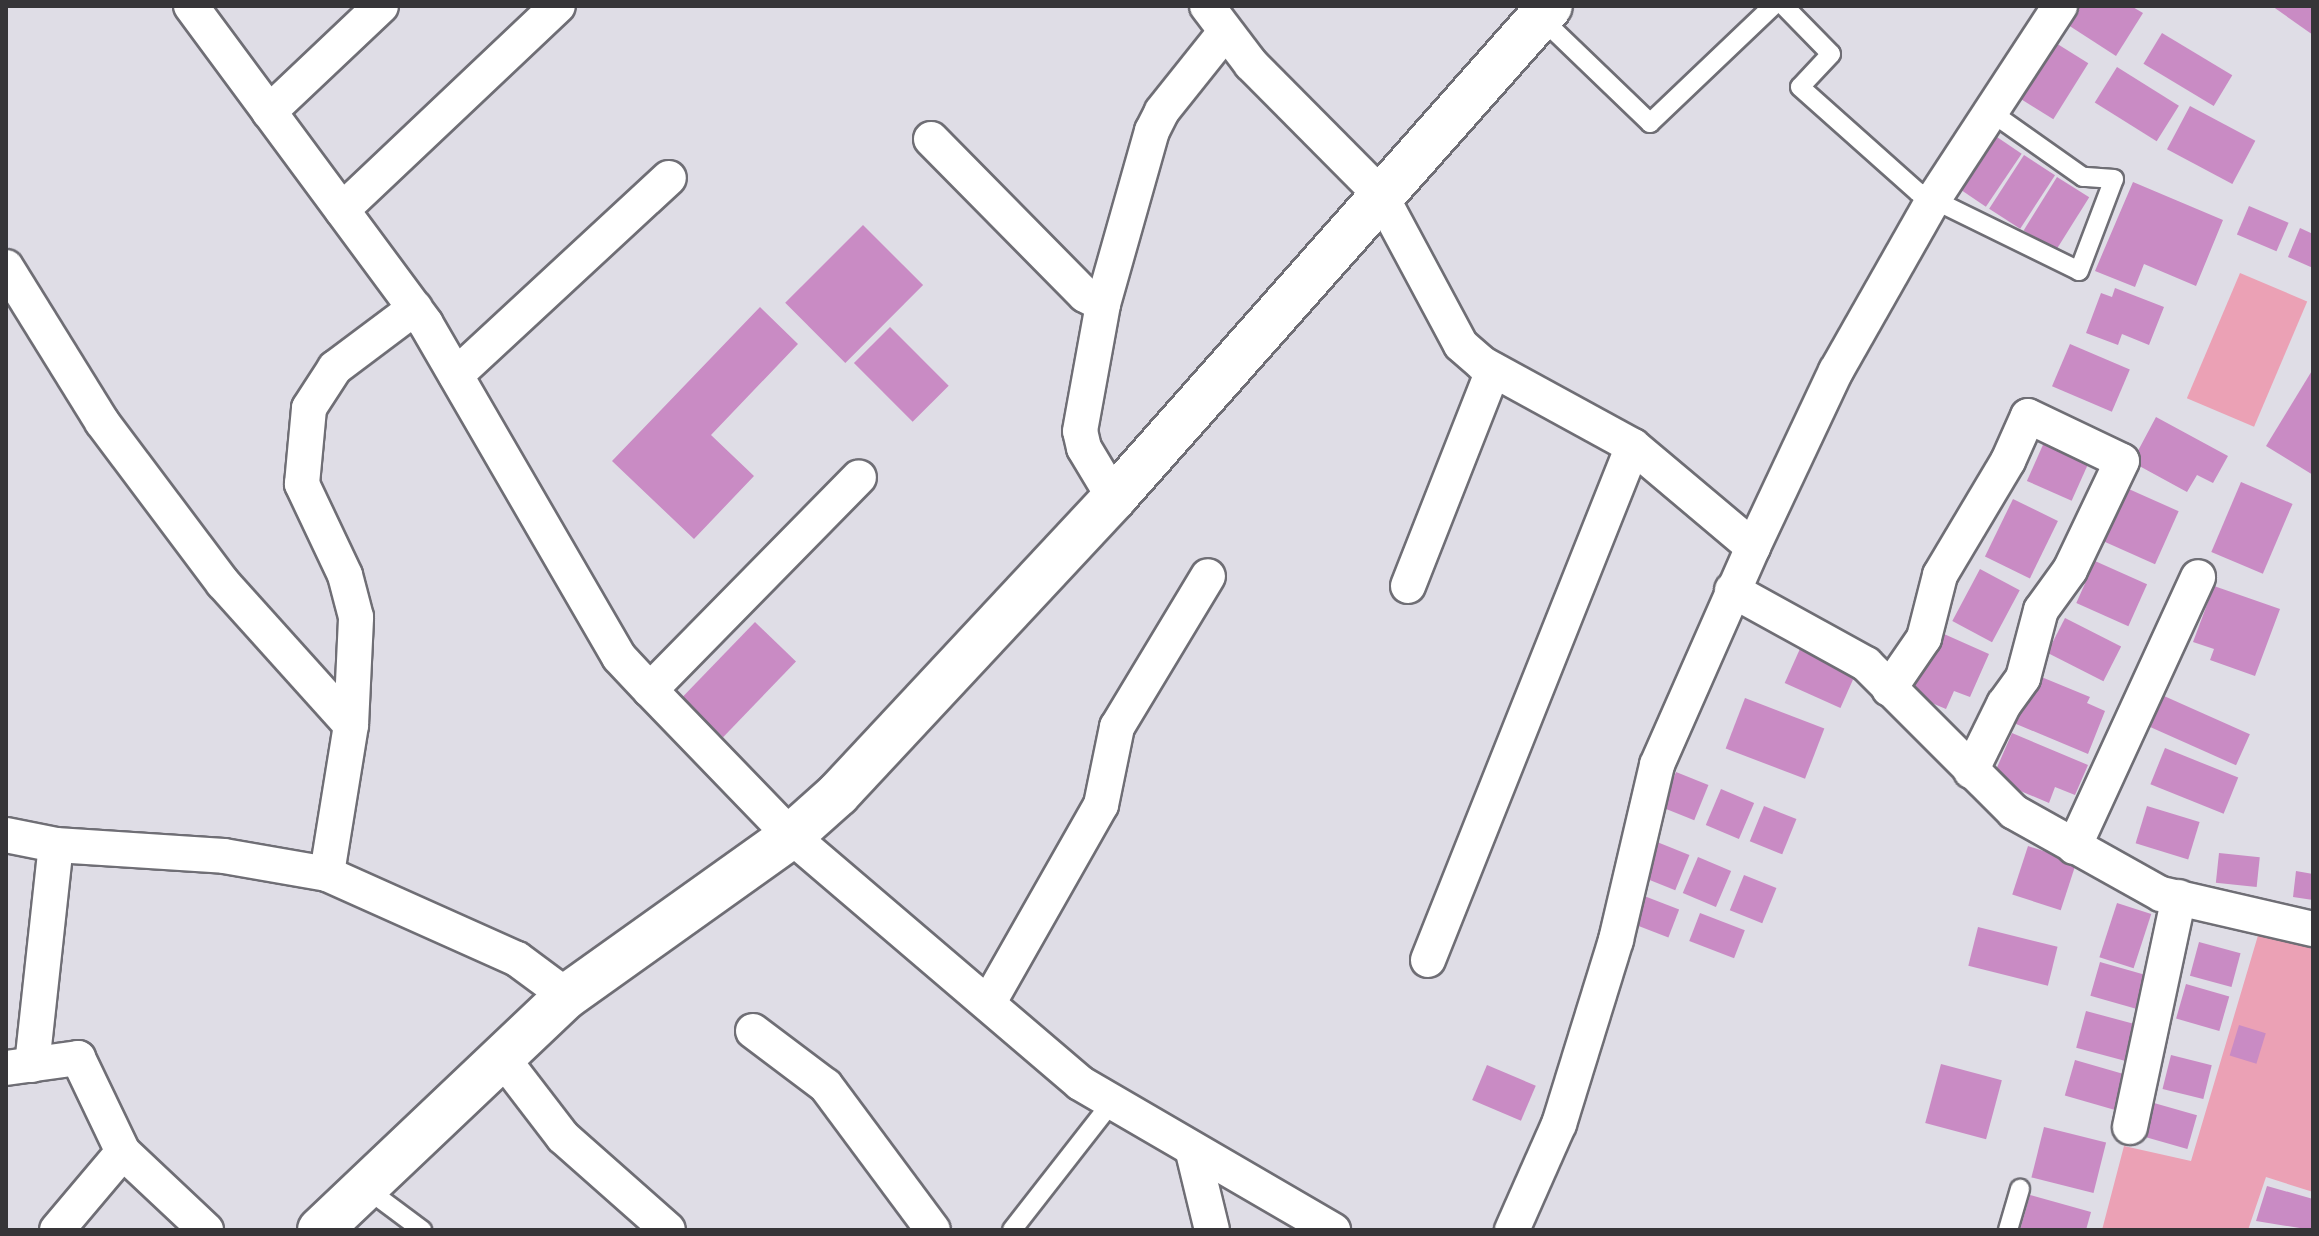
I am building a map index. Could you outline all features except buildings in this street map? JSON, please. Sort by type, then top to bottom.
[{"type":"street","points":[[191,6],[415,308],[619,657],[791,836],[876,913],[989,1002],[1080,1083],[1193,1152],[1333,1230]]},
{"type":"street","points":[[269,112],[381,6]]},
{"type":"street","points":[[342,210],[558,6]]},
{"type":"street","points":[[1512,1230],[1559,1124],[1616,940],[1657,765],[1732,590],[1836,371],[1933,200],[2060,6]]},
{"type":"street","points":[[320,1230],[500,1055],[567,996],[791,836],[838,794],[1114,498],[1380,194],[1545,12]]},
{"type":"street","points":[[1114,498],[1084,448],[1080,431],[1103,304],[1152,131],[1216,19],[1380,194],[1461,345],[1493,370],[1633,446],[1753,547]]},
{"type":"street","points":[[931,139],[1085,295],[1103,304]]},
{"type":"street","points":[[456,375],[669,178]]},
{"type":"street","points":[[6,267],[102,422],[223,583],[351,725]]},
{"type":"street","points":[[327,874],[351,725],[356,617],[345,575],[302,484],[309,408],[335,368],[415,308]]},
{"type":"street","points":[[1408,586],[1493,370]]},
{"type":"street","points":[[1889,689],[1924,638],[1940,575],[2008,461],[2028,416],[2122,461],[2070,570],[2041,610],[2023,678],[2004,704],[1971,771]]},
{"type":"street","points":[[1428,960],[1633,446]]},
{"type":"street","points":[[650,690],[859,477]]},
{"type":"street","points":[[989,1002],[1101,805],[1117,727],[1208,576]]},
{"type":"street","points":[[2074,847],[2198,577]]},
{"type":"street","points":[[1732,590],[1866,664],[2014,812],[2161,894],[2313,929]]},
{"type":"street","points":[[6,835],[56,845],[224,856],[327,874],[517,959],[567,996]]},
{"type":"street","points":[[56,845],[19,1066],[78,1058],[123,1152],[206,1230]]},
{"type":"street","points":[[2130,1127],[2179,897]]},
{"type":"street","points":[[753,1031],[826,1086],[933,1230]]},
{"type":"street","points":[[500,1055],[563,1137],[662,1228]]},
{"type":"street","points":[[57,1230],[123,1152]]},
{"type":"street","points":[[1193,1152],[1212,1230]]},
{"type":"lane","points":[[1545,12],[1650,123],[1773,6]]},
{"type":"lane","points":[[1784,6],[1831,54],[1800,87],[1933,200],[2079,271],[2114,179],[2083,177],[1991,112]]},
{"type":"lane","points":[[1012,1230],[1112,1102]]},
{"type":"lane","points":[[362,1186],[422,1230]]},
{"type":"lane","points":[[2008,1230],[2020,1189]]},
{"type":"shaded area","points":[[2240,273],[2307,302],[2254,427],[2187,398]]},
{"type":"shaded area","points":[[2262,922],[2313,939],[2313,1192],[2266,1177],[2248,1230],[2102,1230],[2124,1146],[2191,1161]]}]
